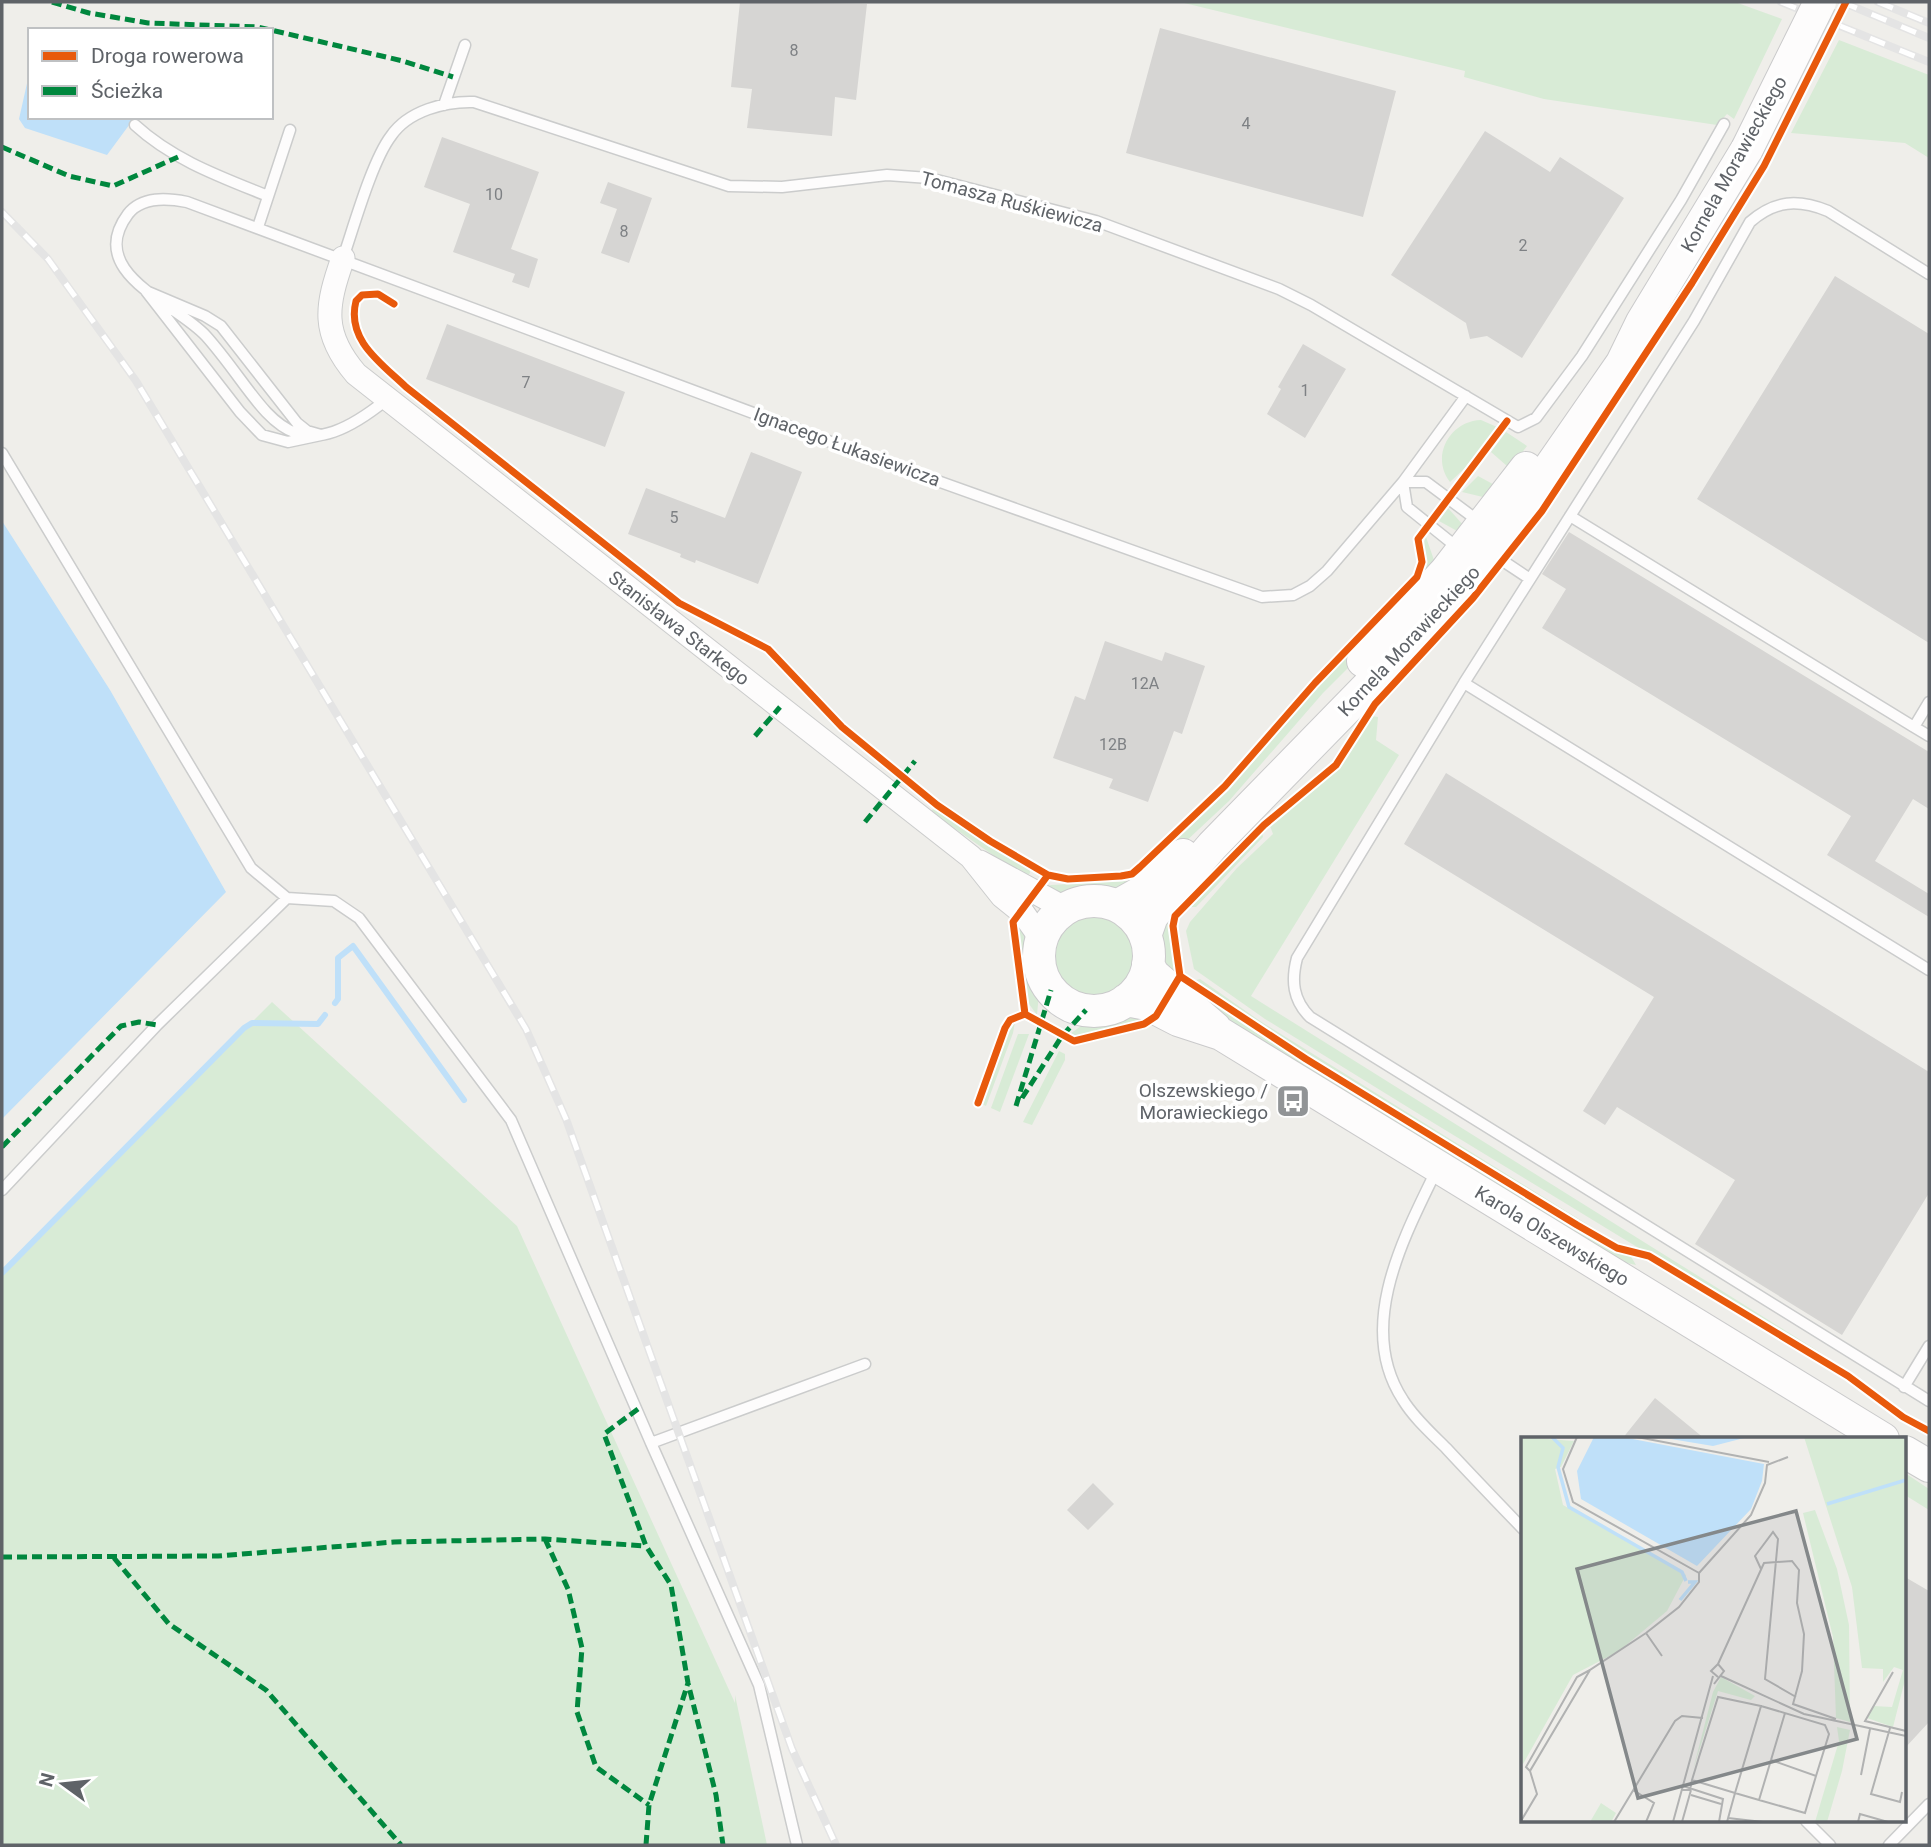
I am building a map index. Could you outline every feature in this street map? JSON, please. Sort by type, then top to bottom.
[{"type":"street","name":"Kornela Morawieckiego","points":[[1117,906],[1140,893],[1211,829],[1478,542],[1622,363],[1642,322],[1747,149],[1820,2]]},
{"type":"street","name":"Stanisława Starkego","points":[[343,258],[329,302],[332,335],[344,359],[386,400],[971,857]]},
{"type":"street","name":"Kornela Morawieckiego","points":[[1147,950],[1152,916],[1212,846],[1422,631],[1478,542]]},
{"type":"street","points":[[971,857],[1066,909]]},
{"type":"street","points":[[971,857],[1002,896],[1023,913],[1042,940]]},
{"type":"street","points":[[1100,901],[1117,906],[1134,918],[1147,950],[1141,984],[1126,1000],[1097,1010],[1067,1003],[1051,990],[1042,974],[1039,957],[1042,940],[1051,922],[1066,909],[1082,902],[1100,901]]},
{"type":"street","name":"Karola Olszewskiego","points":[[1147,950],[1153,974],[1189,1002],[1221,1034]]},
{"type":"street","name":"Karola Olszewskiego","points":[[1126,1000],[1147,1004],[1178,1020],[1221,1034],[1881,1437]]},
{"type":"street","points":[[1906,1453],[1929,1466]]},
{"type":"lane","points":[[444,105],[465,45]]},
{"type":"lane","name":"Tomasza Ruśkiewicza","points":[[343,258],[385,145],[399,126],[410,118],[444,105],[466,102],[482,104],[729,186],[782,187],[908,175],[1096,222],[1279,289],[1518,427],[1536,418],[1581,356],[1681,200],[1724,124]]},
{"type":"lane","points":[[135,125],[189,163],[268,196]]},
{"type":"lane","points":[[258,227],[290,130]]},
{"type":"lane","name":"Ignacego Łukasiewicza","points":[[146,291],[121,264],[116,251],[122,223],[132,210],[146,202],[158,199],[187,202],[890,464],[1249,593],[1276,598],[1293,595],[1310,586],[1343,553],[1403,482],[1466,396]]},
{"type":"lane","points":[[1929,274],[1828,211],[1812,205],[1779,203],[1764,210],[1750,222],[1694,321],[1464,683],[1297,958],[1293,983],[1302,1009],[1333,1031],[1929,1401]]},
{"type":"lane","points":[[146,291],[205,316],[221,326],[297,423],[307,431],[321,435]]},
{"type":"lane","points":[[146,291],[240,412],[262,435],[288,442],[321,435],[347,427],[386,400]]},
{"type":"lane","points":[[146,291],[204,334],[268,418],[288,430],[321,435]]},
{"type":"lane","points":[[2,453],[251,868],[287,898],[334,901],[359,918],[511,1120],[759,1685],[797,1845]]},
{"type":"lane","points":[[1478,542],[1426,482],[1403,482],[1407,507],[1478,542],[1530,579]]},
{"type":"lane","points":[[1570,516],[1929,736]]},
{"type":"lane","points":[[1464,683],[1929,970]]},
{"type":"lane","points":[[1914,727],[1929,702]]},
{"type":"lane","points":[[2,1190],[157,1025],[287,898]]},
{"type":"lane","points":[[1438,1166],[1400,1245],[1388,1290],[1381,1334],[1390,1374],[1402,1400],[1521,1527]]},
{"type":"lane","points":[[1904,1387],[1929,1346]]},
{"type":"lane","points":[[651,1443],[864,1364]]},
{"type":"lane","points":[[1889,1845],[1929,1804]]},
{"type":"lane","points":[[1807,1822],[1830,1845]]},
{"type":"green space","points":[[1180,2],[1735,2],[1782,19],[1734,119],[1727,114],[1717,125],[1544,99],[1464,77],[1465,71]]},
{"type":"green space","points":[[1839,40],[1929,75],[1929,158],[1905,143],[1791,133]]},
{"type":"green space","points":[[1481,420],[1497,427],[1465,468],[1450,482],[1442,461],[1446,442],[1460,426]]},
{"type":"green space","points":[[1506,432],[1527,446],[1512,466],[1507,466],[1491,452]]},
{"type":"green space","points":[[1478,476],[1502,489],[1483,497],[1462,492]]},
{"type":"green space","points":[[1448,508],[1464,526],[1459,532],[1439,521]]},
{"type":"green space","points":[[1426,537],[1435,563],[1366,650],[1323,693],[1229,801],[1152,873],[1149,866],[1229,790],[1311,695],[1425,572]]},
{"type":"green space","points":[[1372,716],[1378,717],[1376,740],[1399,755],[1251,996],[1826,1356],[1637,1247],[1414,1111],[1265,1019],[1194,969],[1186,931],[1190,922],[1237,868],[1273,834],[1270,826],[1338,768]]},
{"type":"green space","points":[[934,808],[988,846],[1030,868],[1030,873],[1026,878],[941,819],[931,811]]},
{"type":"green space","points":[[1262,832],[1263,837],[1196,907],[1191,907]]},
{"type":"green space","points":[[1131,882],[1115,893],[1062,896],[1045,888],[1051,885]]},
{"type":"green space","points":[[1094,911],[1111,914],[1125,924],[1135,938],[1138,955],[1135,972],[1125,986],[1111,996],[1094,999],[1077,996],[1063,986],[1053,972],[1050,955],[1053,938],[1063,924],[1077,914]]},
{"type":"green space","points":[[1168,919],[1174,974],[1161,960],[1156,948]]},
{"type":"green space","points":[[1017,923],[1029,937],[1039,993],[1037,1015],[1029,1004],[1016,931]]},
{"type":"green space","points":[[1200,979],[1260,1021],[1624,1247],[1308,1055],[1196,980]]},
{"type":"green space","points":[[1192,987],[1255,1032],[1574,1228],[1613,1251],[1630,1255],[1636,1265],[1618,1261],[1253,1040],[1188,994]]},
{"type":"green space","points":[[272,1002],[517,1226],[735,1703],[735,1695],[767,1845],[2,1845],[2,1273]]},
{"type":"green space","points":[[1123,1012],[1149,1017],[1081,1036],[1070,1034],[1088,1021]]},
{"type":"green space","points":[[1015,1022],[986,1106],[982,1104],[1008,1032]]},
{"type":"green space","points":[[1018,1034],[1029,1034],[1000,1112],[991,1108]]},
{"type":"green space","points":[[1059,1051],[1065,1054],[1065,1060],[1032,1125],[1023,1122]]},
{"type":"green space","points":[[1906,1474],[1929,1489],[1929,1510],[1906,1496]]},
{"type":"water","points":[[28,79],[28,119],[134,119],[107,155],[25,128],[19,119]]},
{"type":"water","points":[[2,521],[110,690],[226,892],[2,1119]]},
{"type":"building","points":[[740,2],[867,4],[856,100],[835,97],[832,136],[747,128],[752,89],[731,87]]},
{"type":"building","points":[[1160,28],[1396,91],[1363,217],[1126,153]]},
{"type":"building","points":[[1485,131],[1550,172],[1560,157],[1624,198],[1522,358],[1487,336],[1470,339],[1466,323],[1391,275]]},
{"type":"building","points":[[442,137],[539,172],[511,249],[538,259],[529,288],[512,282],[515,274],[453,252],[470,204],[424,187]]},
{"type":"building","points":[[608,182],[652,198],[629,263],[601,253],[617,209],[600,203]]},
{"type":"building","points":[[1835,276],[1929,334],[1929,643],[1697,499]]},
{"type":"building","points":[[447,324],[625,392],[605,447],[426,379]]},
{"type":"building","points":[[1303,344],[1346,369],[1305,438],[1267,414],[1281,389],[1278,387]]},
{"type":"building","points":[[751,452],[802,472],[758,584],[696,560],[695,563],[680,557],[681,554],[628,534],[646,488],[725,518]]},
{"type":"building","points":[[1569,532],[1929,752],[1929,809],[1913,799],[1875,861],[1929,894],[1929,917],[1827,855],[1851,816],[1542,628],[1566,589],[1542,574]]},
{"type":"building","points":[[1105,641],[1162,661],[1165,652],[1205,666],[1182,734],[1174,731],[1148,802],[1109,788],[1113,779],[1053,758],[1075,696],[1085,700]]},
{"type":"building","points":[[1446,773],[1929,1072],[1929,1193],[1842,1335],[1695,1244],[1735,1180],[1617,1107],[1605,1125],[1583,1111],[1654,997],[1404,844]]},
{"type":"building","points":[[1655,1398],[1703,1437],[1624,1437]]},
{"type":"building","points":[[1093,1483],[1114,1504],[1088,1530],[1067,1510]]},
{"type":"building","points":[[1906,1578],[1929,1591],[1929,1722],[1906,1747]]},
{"type":"waterway","points":[[335,1003],[338,999],[338,958],[353,946],[464,1100]]},
{"type":"waterway","points":[[2,1273],[244,1028],[252,1023],[318,1024],[325,1015]]},
{"type":"railway","points":[[1781,2],[1929,62]]},
{"type":"railway","points":[[1842,2],[1929,38]]},
{"type":"railway","points":[[1878,2],[1929,23]]},
{"type":"railway","points":[[2,212],[48,259],[136,381],[526,1029],[566,1119],[792,1749],[836,1845]]},
{"type":"marked path","points":[[52,2],[89,13],[148,23],[262,28]]},
{"type":"marked path","points":[[273,31],[403,61],[453,77]]},
{"type":"marked path","points":[[2,147],[69,176],[113,186],[178,157]]},
{"type":"marked path","points":[[755,736],[780,707]]},
{"type":"marked path","points":[[865,822],[915,761]]},
{"type":"marked path","points":[[1016,1106],[1051,990]]},
{"type":"marked path","points":[[1022,1098],[1062,1036],[1086,1010]]},
{"type":"marked path","points":[[2,1147],[121,1026],[139,1022],[157,1025]]},
{"type":"marked path","points":[[638,1409],[604,1434],[646,1546],[671,1585],[688,1683],[716,1795],[723,1845]]},
{"type":"marked path","points":[[545,1539],[568,1589],[582,1648],[577,1712],[596,1767],[649,1805]]},
{"type":"marked path","points":[[2,1557],[218,1556],[394,1542],[545,1539],[646,1546]]},
{"type":"marked path","points":[[114,1558],[169,1624],[266,1690],[401,1845]]},
{"type":"marked path","points":[[646,1845],[649,1805],[688,1683]]},
{"type":"cycle path","points":[[978,1103],[1010,1020],[1025,1014],[1074,1041],[1144,1024],[1156,1016],[1180,976],[1173,926],[1175,916],[1264,825],[1336,765],[1375,704],[1473,598],[1542,511],[1692,283],[1764,166],[1846,2]]},
{"type":"cycle path","points":[[394,304],[378,294],[362,295],[356,301],[354,315],[356,328],[368,350],[406,387],[679,603],[768,649],[842,727],[937,805],[990,841],[1048,875],[1068,879],[1132,874],[1225,786],[1315,683],[1417,577],[1422,562],[1418,539],[1507,421]]},
{"type":"cycle path","points":[[1025,1014],[1013,922],[1048,875]]},
{"type":"cycle path","points":[[1180,976],[1306,1059],[1577,1225],[1617,1248],[1649,1256],[1848,1376],[1903,1417],[1929,1431]]},
{"type":"place","name":"Olszewskiego / Morawieckiego","points":[[1293,1101]]}]
